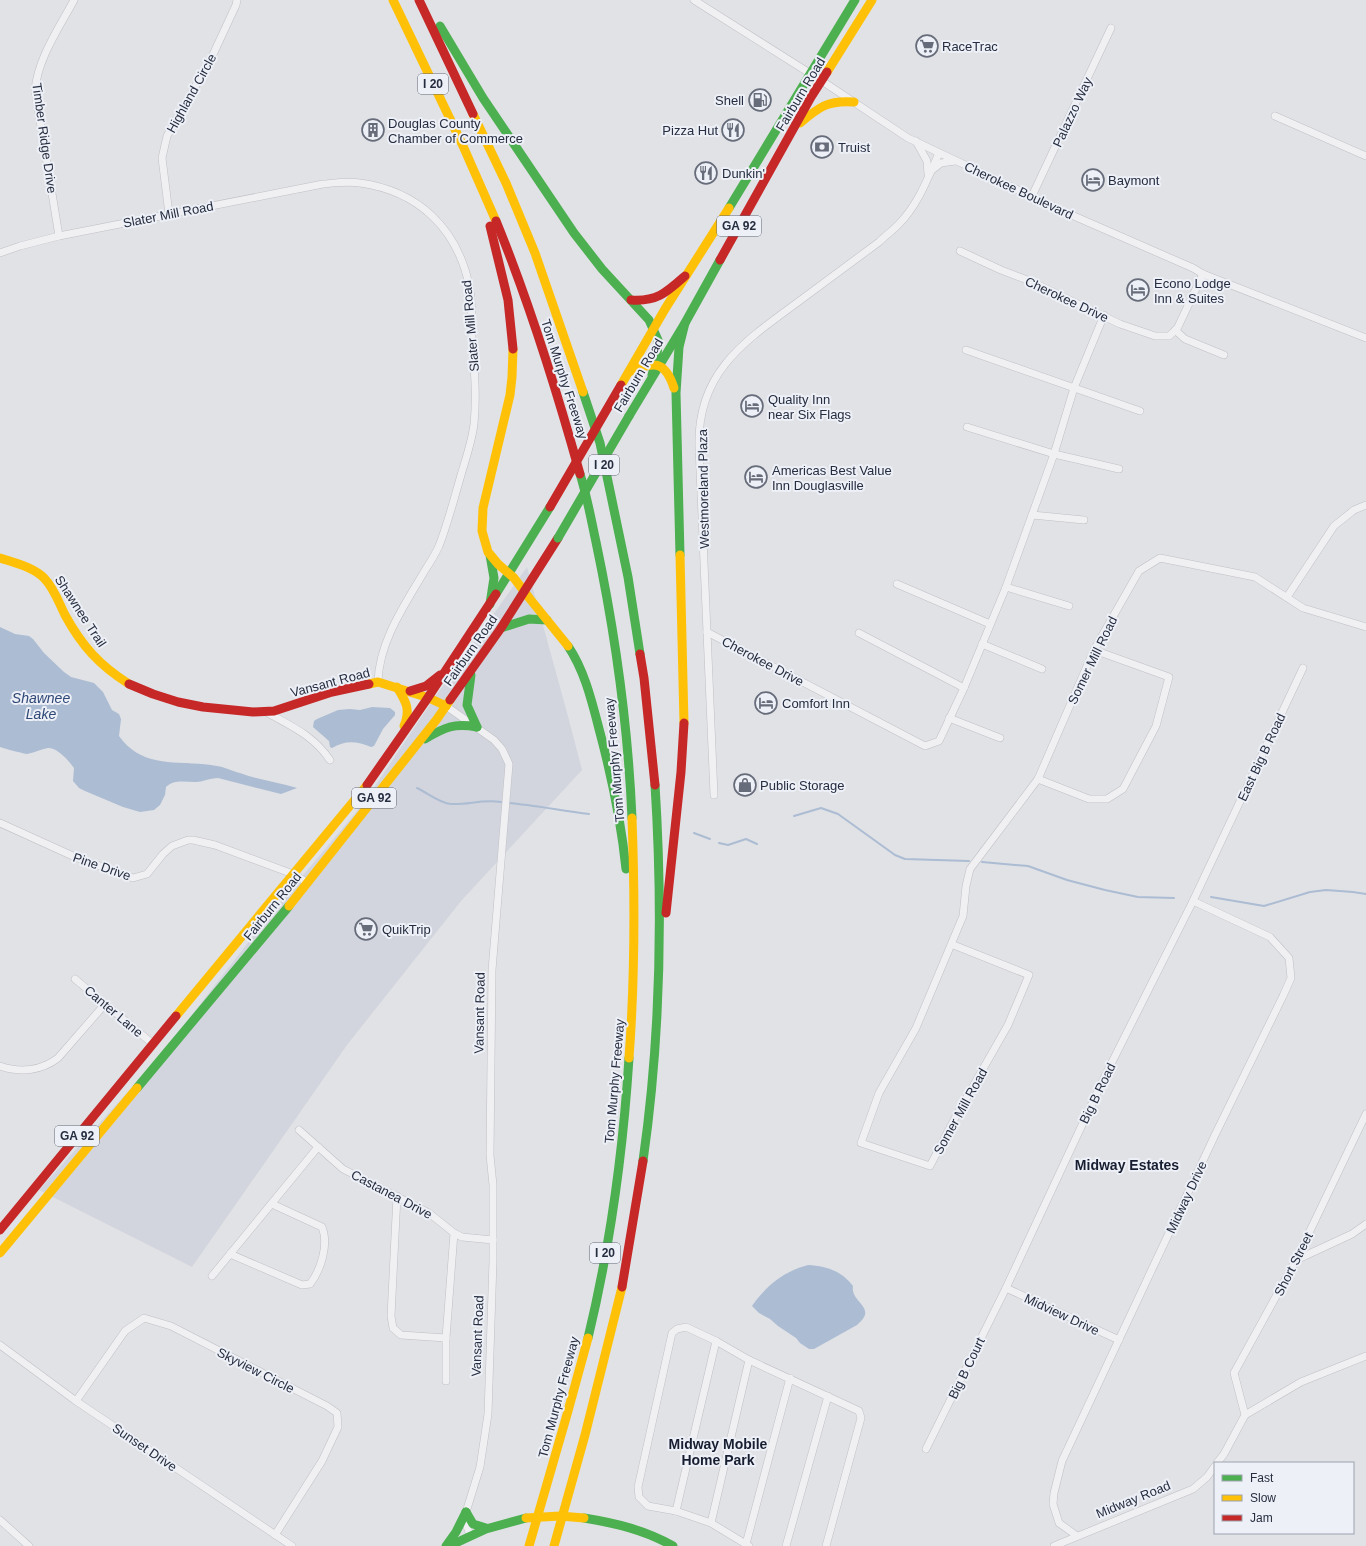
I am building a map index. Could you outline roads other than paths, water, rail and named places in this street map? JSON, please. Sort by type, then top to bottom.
[{"type":"main road","name":"Tom Murphy Freeway","points":[[393,0],[474,169],[516,274],[555,385],[572,440],[604,581],[615,648],[627,750],[634,846],[634,952],[628,1081],[621,1144],[603,1272],[568,1416],[529,1546]]},
{"type":"main road","name":"Tom Murphy Freeway","points":[[420,0],[503,176],[532,246],[600,443],[628,577],[644,678],[654,768],[659,849],[660,962],[650,1111],[629,1249],[611,1334],[554,1546]]},
{"type":"main road","points":[[425,0],[483,98],[548,196],[588,252],[650,320],[658,340],[657,365]]},
{"type":"main road","name":"Fairburn Road","points":[[0,1230],[339,820],[381,766],[430,698],[550,507],[685,276],[754,169],[855,0]]},
{"type":"main road","name":"Fairburn Road","points":[[0,1253],[308,883],[446,706],[501,628],[525,593],[558,538],[657,365],[685,322],[811,97],[872,0]]},
{"type":"main road","points":[[794,129],[818,108],[828,102],[837,100],[854,102]]},
{"type":"main road","points":[[474,169],[501,266],[508,305],[513,349],[511,389],[482,516],[483,540],[490,555],[494,578],[490,604]]},
{"type":"main road","points":[[631,300],[647,302],[657,298],[685,276]]},
{"type":"main road","points":[[660,962],[670,883],[684,717],[676,394],[679,347],[685,322]]},
{"type":"main road","points":[[629,372],[646,365],[657,365],[670,374],[676,394]]},
{"type":"main road","points":[[490,555],[499,565],[516,579],[525,593],[565,641],[576,659],[584,678],[596,715],[620,814],[634,952]]},
{"type":"main road","name":"Shawnee Trail","points":[[0,558],[39,574],[46,580],[68,620],[94,658],[115,676],[143,690],[188,705],[226,712],[266,712]]},
{"type":"main road","points":[[501,628],[529,619],[547,620]]},
{"type":"main road","points":[[410,692],[426,686],[449,668]]},
{"type":"main road","points":[[472,669],[467,706],[477,727]]},
{"type":"main road","name":"Vansant Road","points":[[266,712],[274,711],[332,692],[378,682],[430,698],[446,706]]},
{"type":"main road","points":[[396,744],[409,716],[407,704],[398,688]]},
{"type":"main road","points":[[417,743],[445,727],[459,724],[477,727]]},
{"type":"main road","points":[[166,1054],[162,1049],[163,1042],[190,1010],[197,990]]},
{"type":"main road","points":[[466,1512],[473,1524],[486,1528]]},
{"type":"main road","points":[[448,1546],[466,1512]]},
{"type":"main road","points":[[448,1546],[486,1528],[526,1518],[547,1516],[584,1518],[608,1522],[639,1530],[673,1546]]},
{"type":"street","name":"Timber Ridge Drive","points":[[59,236],[35,90],[36,75],[74,0]]},
{"type":"street","name":"Highland Circle","points":[[169,214],[162,158],[167,136],[210,61],[234,12],[237,0]]},
{"type":"street","name":"Cherokee Boulevard","points":[[694,0],[916,141],[939,153],[1074,216],[1193,268],[1203,274],[1366,338]]},
{"type":"street","name":"Palazzo Way","points":[[1032,196],[1111,28]]},
{"type":"street","points":[[1275,116],[1366,156]]},
{"type":"street","name":"Westmoreland Plaza","points":[[916,141],[927,161],[928,171],[926,184]]},
{"type":"street","name":"Westmoreland Plaza","points":[[714,795],[699,441],[703,408],[712,385],[728,360],[752,336],[879,242],[898,224],[914,205],[926,184],[939,153]]},
{"type":"street","points":[[931,170],[941,163],[956,161]]},
{"type":"street","name":"Slater Mill Road","points":[[0,253],[59,236],[323,184],[358,183],[382,187],[402,194],[423,208],[440,223],[463,262],[469,287],[476,391],[474,425],[447,523],[438,547],[388,640],[378,668],[378,682]]},
{"type":"street","name":"Cherokee Drive","points":[[960,251],[1142,332],[1156,336],[1169,336],[1175,330]]},
{"type":"street","points":[[1203,274],[1175,330],[1185,339],[1224,355]]},
{"type":"street","name":"Cherokee Drive","points":[[707,632],[925,746],[939,741],[964,688],[1006,587],[1054,454],[1074,388],[1104,316]]},
{"type":"street","points":[[966,350],[1140,411]]},
{"type":"street","points":[[967,428],[1054,454],[1119,470]]},
{"type":"street","points":[[1287,597],[1334,526],[1354,510],[1366,505]]},
{"type":"street","points":[[1032,514],[1084,520]]},
{"type":"street","name":"Somer Mill Road","points":[[952,944],[1029,975],[1008,1025],[955,1118],[930,1166],[861,1143],[879,1093],[916,1028],[952,944],[963,916],[966,886],[970,869],[1038,778],[1094,650],[1139,570],[1160,558],[1255,577],[1303,608],[1365,625]]},
{"type":"street","points":[[897,584],[990,624]]},
{"type":"street","points":[[1006,587],[1069,606]]},
{"type":"street","points":[[859,633],[964,688]]},
{"type":"street","points":[[982,644],[1042,669]]},
{"type":"street","points":[[1038,778],[1089,799],[1107,799],[1123,790],[1156,726],[1169,677],[1094,650]]},
{"type":"street","name":"East Big B Road","points":[[1193,901],[1303,668]]},
{"type":"street","name":"Vansant Road","points":[[446,706],[477,727],[497,744],[502,749],[509,764],[492,970],[490,1155],[493,1185],[493,1240],[488,1414],[480,1467],[466,1512],[466,1524],[470,1535]]},
{"type":"street","name":"Shawnee Trail","points":[[266,712],[305,733],[324,751],[330,760]]},
{"type":"street","points":[[949,718],[1000,738]]},
{"type":"street","name":"Pine Drive","points":[[0,823],[74,857],[133,878],[148,874],[163,854],[172,846],[188,840],[205,842],[293,874],[308,883]]},
{"type":"street","name":"Big B Road","points":[[1006,1288],[1103,1080],[1193,901]]},
{"type":"street","name":"Midway Drive","points":[[1077,1536],[1059,1523],[1053,1504],[1054,1493],[1062,1461],[1215,1135],[1291,978],[1289,958],[1270,937],[1193,901]]},
{"type":"street","name":"Canter Lane","points":[[75,979],[153,1044]]},
{"type":"street","points":[[0,1066],[18,1071],[29,1070],[53,1062],[105,1004]]},
{"type":"street","name":"Short Street","points":[[1245,1415],[1234,1373],[1296,1260],[1366,1114]]},
{"type":"street","name":"Castanea Drive","points":[[299,1130],[343,1168],[429,1213],[454,1233],[467,1238],[493,1240]]},
{"type":"street","points":[[212,1276],[318,1147]]},
{"type":"street","points":[[397,1196],[391,1316],[393,1328],[400,1335],[446,1338]]},
{"type":"street","points":[[230,1254],[302,1285],[310,1284],[315,1277],[322,1258],[325,1234],[322,1227],[272,1204]]},
{"type":"street","points":[[1296,1260],[1352,1234],[1366,1224]]},
{"type":"street","points":[[446,1381],[446,1338],[454,1233]]},
{"type":"street","name":"Midview Drive","points":[[1006,1288],[1119,1340]]},
{"type":"street","name":"Big B Court","points":[[926,1449],[1006,1288]]},
{"type":"street","name":"Skyview Circle","points":[[76,1401],[125,1331],[144,1318],[171,1326],[328,1406],[337,1413],[338,1427],[322,1461],[275,1535]]},
{"type":"street","points":[[790,1378],[748,1545],[711,1523],[676,1511],[648,1506],[639,1497],[638,1488],[672,1333],[677,1329],[686,1327],[716,1341],[750,1360],[790,1378],[859,1411],[861,1418],[826,1546]]},
{"type":"street","points":[[676,1511],[716,1341]]},
{"type":"street","name":"Sunset Drive","points":[[0,1345],[76,1401],[292,1546]]},
{"type":"street","points":[[1218,1462],[1224,1454],[1245,1415],[1301,1382],[1366,1356]]},
{"type":"street","points":[[711,1523],[750,1360]]},
{"type":"street","points":[[786,1546],[828,1396]]},
{"type":"street","name":"Midway Road","points":[[1054,1546],[1160,1504],[1193,1489],[1207,1477],[1214,1467]]},
{"type":"street","points":[[0,1520],[29,1546]]},
{"type":"water","name":"Shawnee Lake","points":[[0,627],[15,634],[29,636],[64,672],[71,677],[94,683],[103,692],[112,710],[119,714],[121,719],[119,736],[129,747],[140,754],[164,762],[203,764],[220,767],[297,788],[281,794],[218,778],[198,782],[176,782],[169,784],[166,787],[165,795],[160,805],[154,810],[140,812],[123,807],[79,788],[73,781],[74,768],[66,758],[51,748],[27,754],[0,747]]},
{"type":"water","points":[[372,707],[390,708],[395,712],[395,715],[383,729],[374,746],[371,747],[351,742],[337,745],[332,748],[330,747],[329,741],[313,727],[314,721],[338,710],[360,710]]},
{"type":"water","points":[[808,1265],[827,1268],[839,1273],[853,1286],[855,1297],[865,1309],[863,1319],[857,1325],[814,1349],[809,1349],[800,1343],[796,1338],[759,1313],[752,1306],[763,1292],[776,1280],[791,1271]]},
{"type":"waterway","points":[[417,788],[438,800],[451,804],[488,801],[501,802]]},
{"type":"waterway","points":[[508,803],[589,814]]},
{"type":"waterway","points":[[794,816],[821,808],[838,814],[895,855],[905,859],[969,861]]},
{"type":"waterway","points":[[694,833],[710,839]]},
{"type":"waterway","points":[[719,843],[728,845],[746,839],[757,844]]},
{"type":"waterway","points":[[982,862],[1028,866],[1067,880],[1138,897],[1174,898]]},
{"type":"waterway","points":[[1211,897],[1264,906],[1310,892],[1326,890],[1366,894]]},
{"type":"place","name":"RaceTrac","points":[[927,46]]},
{"type":"place","name":"Shell","points":[[760,100]]},
{"type":"place","name":"Douglas County Chamber of Commerce","points":[[373,130]]},
{"type":"place","name":"Pizza Hut","points":[[733,130]]},
{"type":"place","name":"Truist","points":[[822,147]]},
{"type":"place","name":"Dunkin'","points":[[706,173]]},
{"type":"place","name":"Baymont","points":[[1093,180]]},
{"type":"place","name":"Econo Lodge Inn & Suites","points":[[1138,290]]},
{"type":"place","name":"Quality Inn near Six Flags","points":[[752,406]]},
{"type":"place","name":"Americas Best Value Inn Douglasville","points":[[756,477]]},
{"type":"place","name":"Comfort Inn","points":[[766,703]]},
{"type":"place","name":"Public Storage","points":[[745,785]]},
{"type":"place","name":"QuikTrip","points":[[366,929]]},
{"type":"district","name":"Midway Estates","points":[[1127,1165]]},
{"type":"district","name":"Midway Mobile Home Park","points":[[718,1452]]}]
